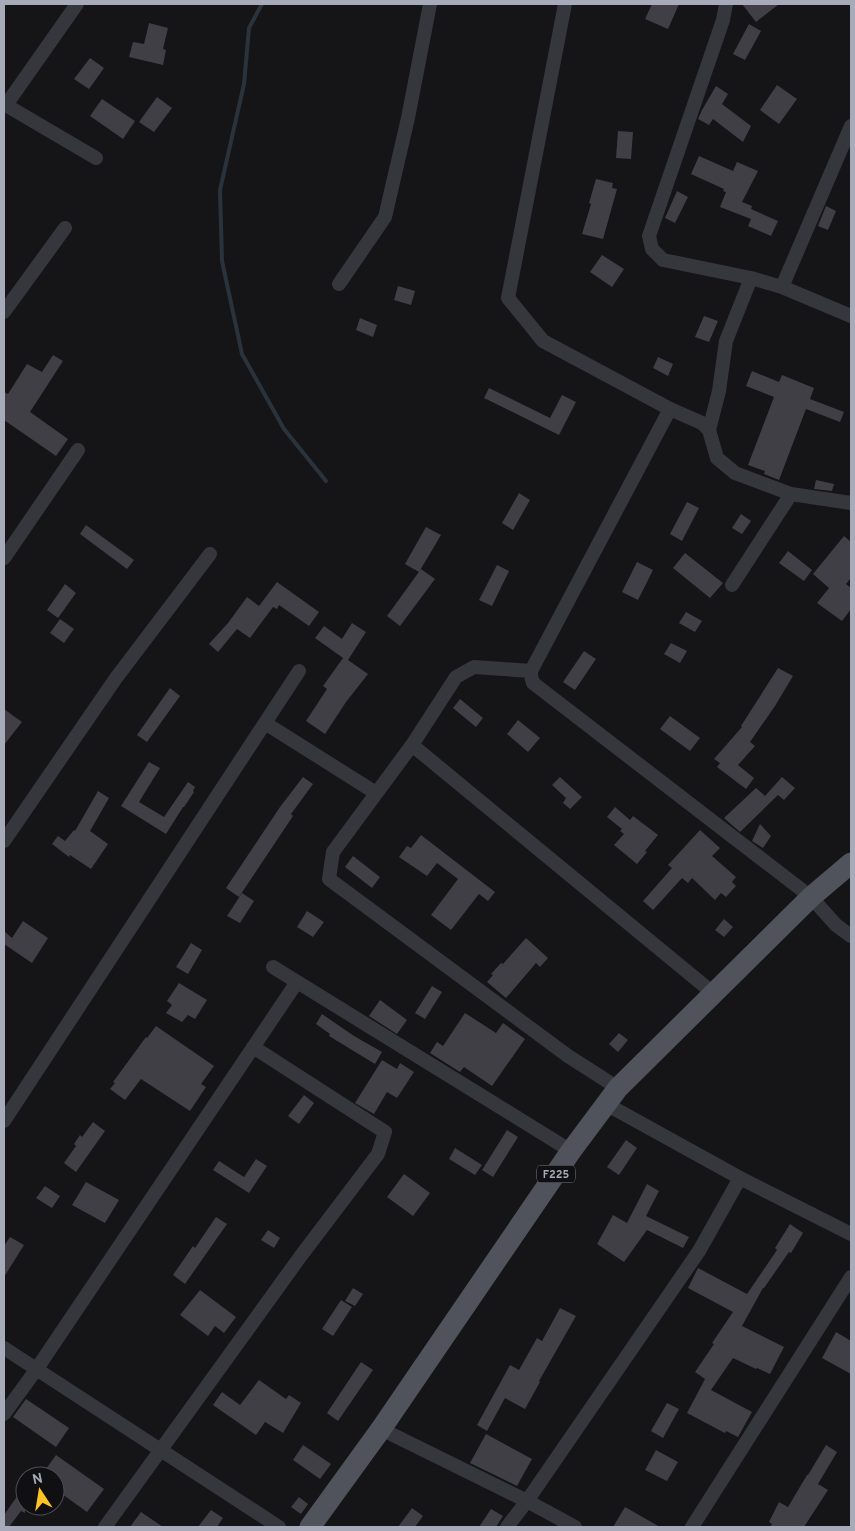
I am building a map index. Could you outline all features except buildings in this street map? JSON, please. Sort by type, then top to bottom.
[{"type":"main road","name":"F225","points":[[310,1527],[381,1429],[571,1151],[612,1096],[712,993],[812,897],[851,863]]},
{"type":"street","points":[[77,4],[5,104],[96,158]]},
{"type":"street","points":[[339,284],[386,217],[408,118],[430,4]]},
{"type":"street","points":[[565,4],[508,298],[543,341],[670,409],[702,423],[709,430],[717,458],[734,473],[791,494],[851,502]]},
{"type":"street","points":[[726,4],[723,20],[649,236],[652,249],[663,260],[751,278],[782,287],[851,316]]},
{"type":"street","points":[[782,287],[851,126]]},
{"type":"street","points":[[4,312],[65,228]]},
{"type":"street","points":[[709,430],[720,391],[726,341],[751,278]]},
{"type":"street","points":[[670,409],[531,671],[533,683],[812,897],[836,925],[851,936]]},
{"type":"street","points":[[5,553],[78,450]]},
{"type":"street","points":[[732,585],[791,494]]},
{"type":"street","points":[[4,840],[116,678],[210,554]]},
{"type":"street","points":[[531,671],[474,667],[456,677],[412,745],[333,852],[329,879],[568,1056],[612,1096],[740,1178],[851,1234]]},
{"type":"street","points":[[4,1121],[300,671]]},
{"type":"street","points":[[265,723],[376,793]]},
{"type":"street","points":[[412,745],[712,993]]},
{"type":"street","points":[[273,967],[571,1151]]},
{"type":"street","points":[[4,1414],[36,1370],[297,982]]},
{"type":"street","points":[[105,1527],[300,1257],[378,1154],[385,1132],[253,1047]]},
{"type":"street","points":[[508,1527],[699,1252],[740,1178]]},
{"type":"street","points":[[692,1527],[851,1277]]},
{"type":"street","points":[[4,1348],[279,1527]]},
{"type":"street","points":[[381,1429],[527,1501],[575,1527]]},
{"type":"waterway","points":[[262,4],[249,28],[244,84],[220,190],[222,261],[242,354],[284,429],[326,481]]}]
